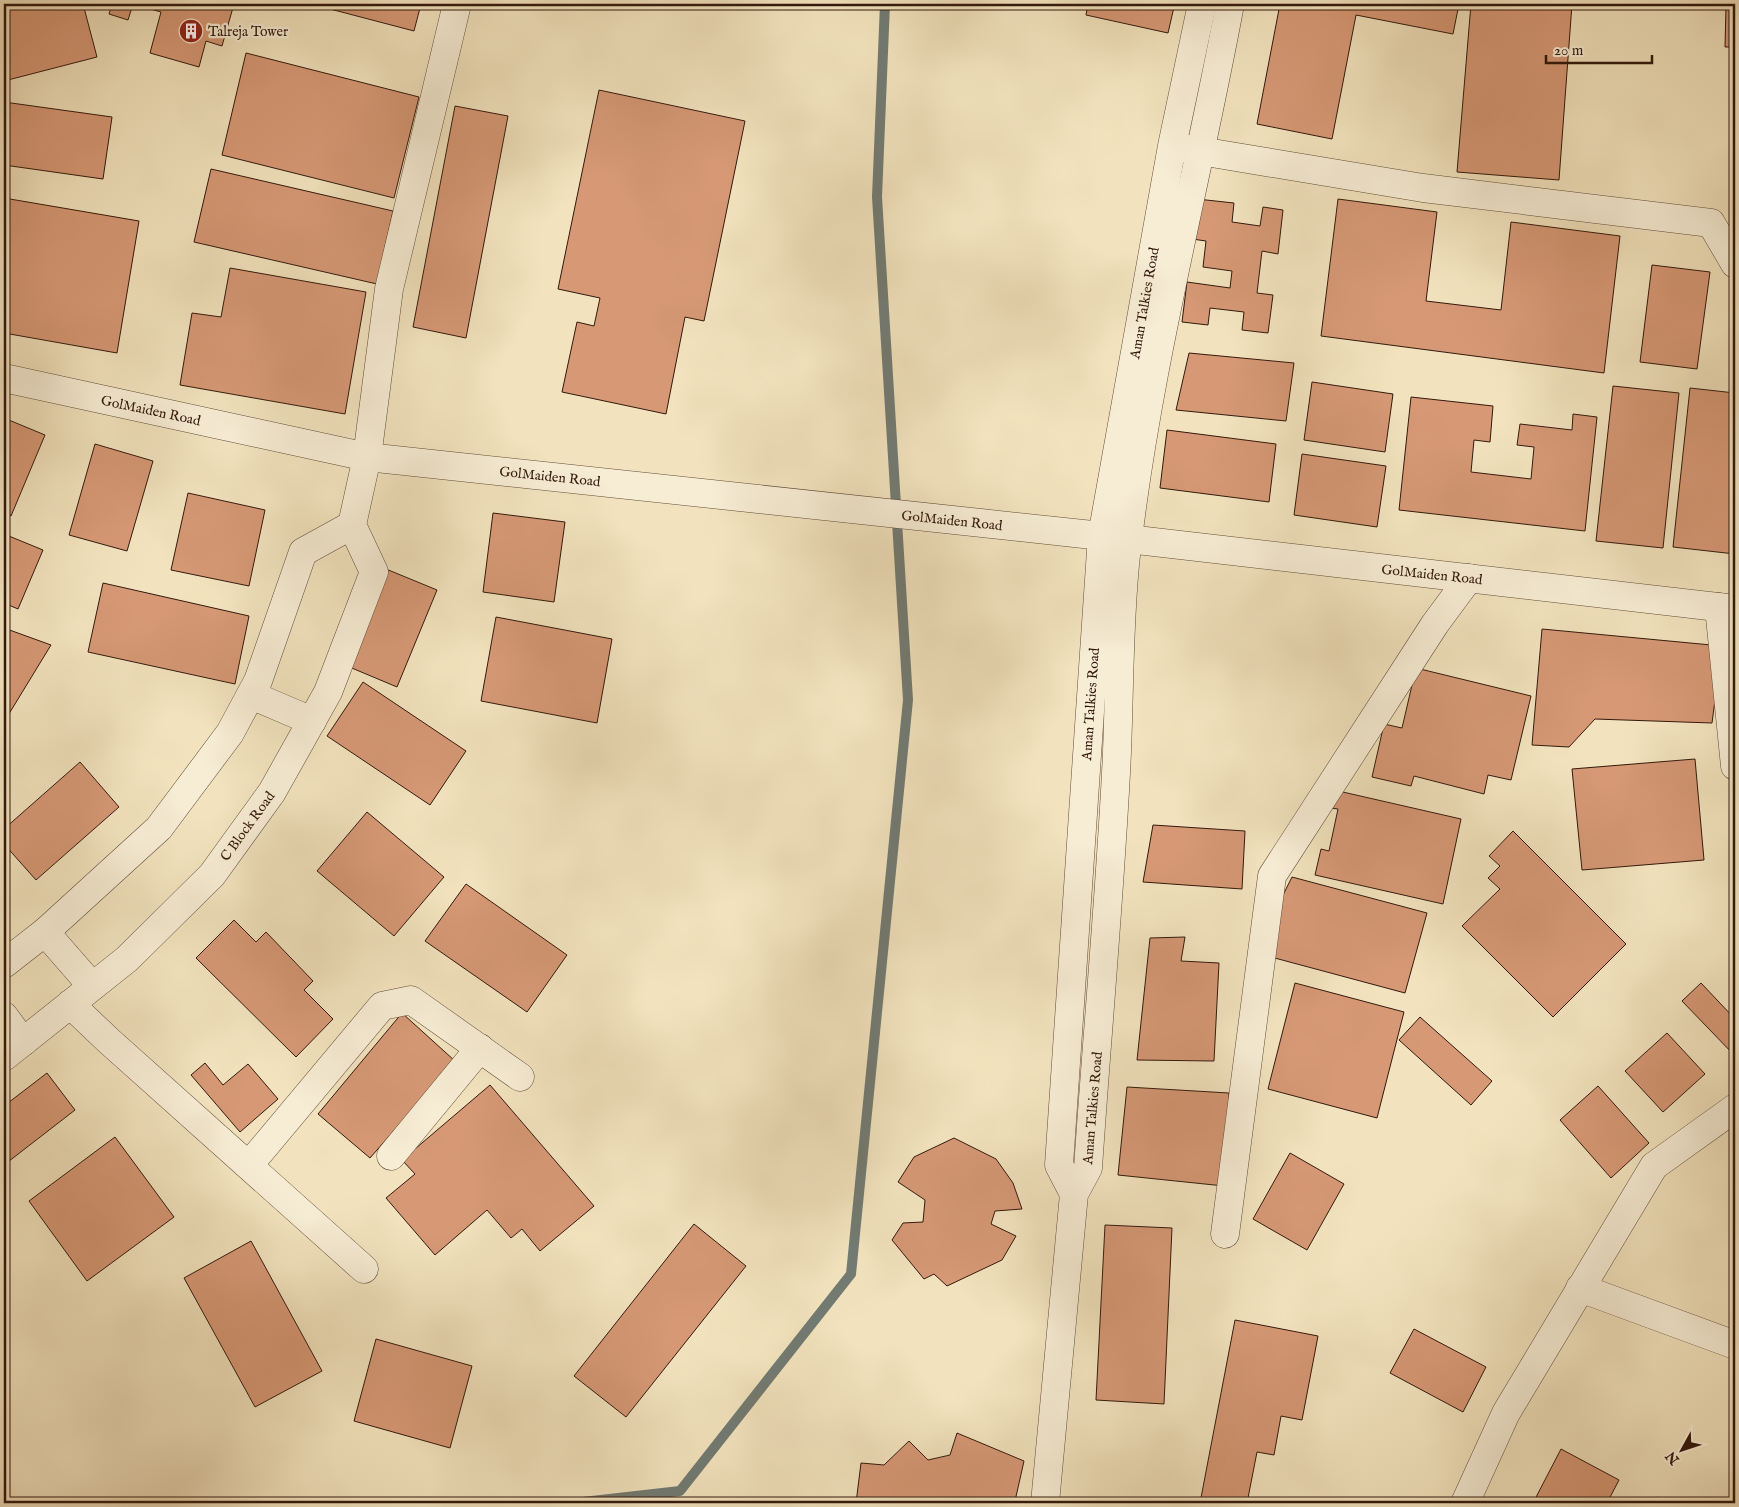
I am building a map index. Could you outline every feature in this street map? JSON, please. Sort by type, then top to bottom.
[{"type":"street","points":[[4,964],[45,932],[158,828],[230,732],[251,695],[258,681],[302,552],[352,524],[367,457],[389,289],[457,4]]},
{"type":"street","name":"Aman Talkies Road","points":[[1074,1194],[1059,1165],[1091,690],[1140,391],[1172,146],[1202,4]]},
{"type":"street","name":"Aman Talkies Road","points":[[1140,391],[1167,310],[1230,4]]},
{"type":"street","points":[[1172,146],[1423,188],[1711,223],[1735,264]]},
{"type":"street","name":"GolMaiden Road","points":[[4,378],[367,457],[927,517],[1727,608]]},
{"type":"street","name":"C Block Road","points":[[14,1049],[127,959],[212,875],[272,792],[328,692],[374,572],[352,524]]},
{"type":"street","name":"Aman Talkies Road","points":[[1074,1194],[1088,1168],[1116,774],[1123,591],[1115,538]]},
{"type":"street","points":[[1225,1234],[1272,876],[1435,624],[1469,578]]},
{"type":"street","points":[[1727,608],[1735,766]]},
{"type":"street","points":[[1091,690],[1119,690]]},
{"type":"street","points":[[251,695],[312,721]]},
{"type":"street","points":[[45,932],[92,986]]},
{"type":"street","points":[[249,1166],[382,1006],[412,1000],[520,1077]]},
{"type":"street","points":[[70,1004],[364,1269]]},
{"type":"street","points":[[4,1016],[14,1049]]},
{"type":"street","points":[[391,1156],[480,1048]]},
{"type":"street","points":[[1465,1503],[1506,1413],[1654,1166],[1735,1108]]},
{"type":"street","points":[[1045,1503],[1074,1194]]},
{"type":"street","points":[[1580,1288],[1735,1346]]},
{"type":"building","points":[[4,4],[83,4],[97,57],[4,81]]},
{"type":"building","points":[[112,4],[133,4],[128,20],[109,14]]},
{"type":"building","name":"Talreja Tower","points":[[133,4],[234,4],[222,46],[206,41],[199,67],[150,53],[161,12]]},
{"type":"building","points":[[311,4],[421,4],[414,31]]},
{"type":"building","points":[[1088,4],[1160,4],[1174,7],[1168,33],[1086,15]]},
{"type":"building","points":[[1280,4],[1459,4],[1453,34],[1356,15],[1332,139],[1257,124]]},
{"type":"building","points":[[1471,4],[1572,4],[1559,180],[1457,172]]},
{"type":"building","points":[[1726,6],[1735,7],[1735,47],[1725,47]]},
{"type":"building","points":[[246,53],[419,97],[394,198],[222,155]]},
{"type":"building","points":[[599,90],[745,121],[704,321],[685,317],[666,414],[562,392],[577,322],[594,326],[600,298],[558,289]]},
{"type":"building","points":[[4,102],[112,117],[103,179],[4,165]]},
{"type":"building","points":[[455,106],[508,116],[466,338],[413,327]]},
{"type":"building","points":[[211,169],[393,211],[377,284],[194,242]]},
{"type":"building","points":[[4,198],[139,221],[117,353],[4,333]]},
{"type":"building","points":[[1197,199],[1234,203],[1232,222],[1260,226],[1263,207],[1283,210],[1278,254],[1262,251],[1257,293],[1273,295],[1268,333],[1242,330],[1244,312],[1210,308],[1208,325],[1182,322],[1187,282],[1230,288],[1232,271],[1203,267],[1206,241],[1192,239]]},
{"type":"building","points":[[1338,199],[1437,212],[1426,301],[1501,310],[1511,222],[1620,236],[1604,373],[1321,336]]},
{"type":"building","points":[[1652,265],[1710,272],[1697,369],[1640,362]]},
{"type":"building","points":[[230,268],[366,292],[345,414],[180,385],[192,313],[221,317]]},
{"type":"building","points":[[1189,353],[1294,363],[1286,421],[1176,410]]},
{"type":"building","points":[[1312,382],[1393,394],[1385,452],[1304,440]]},
{"type":"building","points":[[1613,386],[1679,393],[1663,548],[1596,541]]},
{"type":"building","points":[[1690,388],[1735,393],[1735,554],[1673,547]]},
{"type":"building","points":[[1411,397],[1493,406],[1490,442],[1474,440],[1471,472],[1531,479],[1534,447],[1517,445],[1520,424],[1572,430],[1573,414],[1597,417],[1585,531],[1399,510]]},
{"type":"building","points":[[4,418],[45,435],[11,516],[4,513]]},
{"type":"building","points":[[1167,430],[1276,444],[1269,502],[1160,488]]},
{"type":"building","points":[[95,444],[153,461],[127,551],[69,535]]},
{"type":"building","points":[[1302,454],[1386,466],[1377,527],[1294,515]]},
{"type":"building","points":[[188,493],[265,510],[249,586],[171,570]]},
{"type":"building","points":[[493,513],[565,522],[554,602],[483,592]]},
{"type":"building","points":[[4,534],[43,550],[18,609],[4,603]]},
{"type":"building","points":[[386,569],[437,590],[397,687],[347,666]]},
{"type":"building","points":[[103,583],[249,616],[235,684],[88,652]]},
{"type":"building","points":[[496,617],[612,639],[597,723],[481,701]]},
{"type":"building","points":[[4,628],[51,645],[4,722]]},
{"type":"building","points":[[1542,629],[1722,646],[1712,723],[1595,719],[1569,747],[1532,745]]},
{"type":"building","points":[[1416,668],[1531,696],[1511,780],[1488,775],[1484,794],[1414,776],[1411,786],[1372,777],[1384,724],[1402,728]]},
{"type":"building","points":[[363,682],[466,751],[430,805],[327,736]]},
{"type":"building","points":[[1695,759],[1704,860],[1582,870],[1572,769]]},
{"type":"building","points":[[80,762],[119,807],[36,880],[4,844],[4,829]]},
{"type":"building","points":[[1334,790],[1461,819],[1443,904],[1315,875],[1321,849],[1329,851],[1338,809],[1330,808]]},
{"type":"building","points":[[367,812],[444,877],[394,936],[317,871]]},
{"type":"building","points":[[1153,825],[1245,831],[1242,889],[1143,882]]},
{"type":"building","points":[[1513,831],[1626,944],[1553,1017],[1462,926],[1500,889],[1488,878],[1500,866],[1489,856]]},
{"type":"building","points":[[1292,877],[1427,913],[1405,993],[1271,957],[1283,895]]},
{"type":"building","points":[[466,884],[567,955],[527,1012],[425,941]]},
{"type":"building","points":[[4,890],[10,898],[4,903]]},
{"type":"building","points":[[234,920],[256,942],[266,932],[313,981],[304,990],[333,1019],[296,1057],[196,958]]},
{"type":"building","points":[[1185,937],[1181,961],[1219,963],[1214,1061],[1137,1060],[1150,938]]},
{"type":"building","points":[[1295,983],[1404,1012],[1377,1118],[1268,1089]]},
{"type":"building","points":[[1701,983],[1735,1019],[1735,1056],[1682,1001]]},
{"type":"building","points":[[402,1013],[455,1061],[370,1158],[318,1114]]},
{"type":"building","points":[[1420,1017],[1492,1081],[1471,1105],[1399,1040]]},
{"type":"building","points":[[1667,1033],[1705,1074],[1663,1112],[1625,1071]]},
{"type":"building","points":[[205,1063],[223,1085],[248,1064],[278,1099],[240,1132],[191,1075]]},
{"type":"building","points":[[47,1073],[75,1110],[4,1165],[4,1106]]},
{"type":"building","points":[[490,1085],[594,1206],[540,1251],[522,1229],[511,1238],[487,1210],[435,1255],[386,1198],[415,1174],[402,1160]]},
{"type":"building","points":[[1598,1086],[1649,1143],[1611,1178],[1560,1120]]},
{"type":"building","points":[[1127,1087],[1229,1093],[1224,1186],[1118,1175]]},
{"type":"building","points":[[115,1137],[174,1217],[87,1281],[29,1201]]},
{"type":"building","points":[[954,1138],[996,1159],[1013,1183],[1022,1209],[995,1211],[991,1224],[1016,1236],[1002,1260],[947,1286],[934,1274],[924,1279],[892,1240],[903,1223],[923,1222],[925,1200],[898,1182],[914,1157]]},
{"type":"building","points":[[1290,1153],[1344,1184],[1307,1250],[1253,1219]]},
{"type":"building","points":[[694,1224],[746,1266],[626,1417],[574,1376]]},
{"type":"building","points":[[1105,1225],[1172,1228],[1164,1404],[1096,1400]]},
{"type":"building","points":[[251,1241],[322,1371],[255,1407],[184,1278]]},
{"type":"building","points":[[1235,1320],[1318,1336],[1302,1420],[1281,1416],[1274,1455],[1257,1452],[1247,1503],[1200,1503]]},
{"type":"building","points":[[1414,1329],[1486,1367],[1463,1412],[1390,1373]]},
{"type":"building","points":[[376,1339],[472,1366],[450,1448],[354,1421]]},
{"type":"building","points":[[957,1433],[1024,1461],[1015,1501],[997,1499],[997,1503],[856,1503],[861,1463],[884,1465],[909,1441],[928,1460],[950,1455]]},
{"type":"building","points":[[1561,1449],[1619,1480],[1607,1503],[1533,1503]]},
{"type":"building","points":[[1657,1497],[1668,1503],[1653,1503]]},
{"type":"waterway","points":[[574,1503],[680,1491],[851,1274],[908,700],[877,197],[885,4]]},
{"type":"place","name":"Talreja Tower","points":[[191,31]]}]
